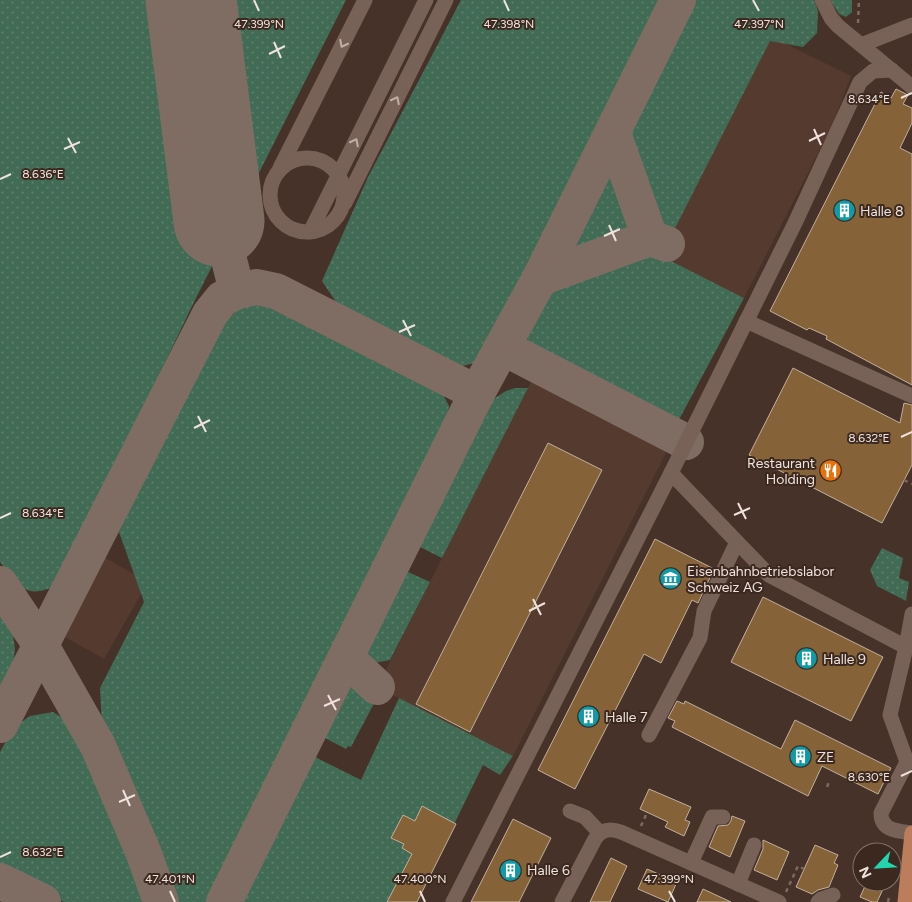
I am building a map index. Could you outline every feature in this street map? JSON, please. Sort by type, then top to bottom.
[{"type":"main road","points":[[905,902],[912,833]]},
{"type":"street","points":[[365,0],[273,179],[270,204],[275,215],[283,224],[294,230],[318,231],[329,226],[337,217],[446,0]]},
{"type":"street","points":[[310,232],[426,0]]},
{"type":"street","points":[[822,0],[831,18],[912,87]]},
{"type":"street","points":[[861,45],[912,25]]},
{"type":"street","points":[[453,902],[671,473],[795,223],[860,82],[873,71],[892,70]]},
{"type":"street","points":[[280,168],[291,161],[303,158],[316,158],[328,164],[339,174],[344,194],[343,206]]},
{"type":"street","points":[[746,321],[912,396]]},
{"type":"street","points":[[671,473],[769,575],[906,647]]},
{"type":"street","points":[[649,735],[700,638],[704,611],[737,542]]},
{"type":"street","points":[[912,614],[890,715],[907,762],[881,813],[882,824],[891,830],[912,833]]},
{"type":"street","points":[[570,811],[585,817],[603,831],[621,832],[738,884],[782,899]]},
{"type":"street","points":[[691,863],[712,817],[724,817]]},
{"type":"street","points":[[562,902],[595,838],[603,831]]},
{"type":"street","points":[[738,884],[754,845]]},
{"type":"street","points":[[818,902],[833,895]]},
{"type":"path","points":[[904,480],[912,484]]},
{"type":"path","points":[[827,787],[830,780]]},
{"type":"path","points":[[639,832],[646,816]]},
{"type":"path","points":[[782,899],[798,866],[804,869]]},
{"type":"path","points":[[888,902],[889,896]]},
{"type":"shaded area","points":[[770,36],[851,76],[831,128],[744,298],[660,257]]},
{"type":"shaded area","points":[[539,366],[675,435],[513,756],[377,687]]},
{"type":"shaded area","points":[[90,549],[148,582],[104,659],[49,628]]},
{"type":"green space","points":[[0,0],[346,0],[194,302],[61,580],[54,587],[36,591],[30,591],[18,584],[0,562]]},
{"type":"green space","points":[[461,0],[668,0],[493,347],[478,362],[463,366],[451,365],[400,342],[342,311],[322,281],[368,177]]},
{"type":"green space","points":[[690,0],[814,0],[818,11],[817,33],[803,47],[770,41],[661,256],[744,298],[673,431],[538,361],[527,342],[530,323],[544,293]]},
{"type":"green space","points":[[830,0],[852,0],[852,12],[846,17],[839,14]]},
{"type":"green space","points":[[247,304],[281,304],[438,385],[449,406],[444,438],[213,902],[168,902],[146,837],[102,727],[100,688],[144,602],[119,532],[217,325]]},
{"type":"green space","points":[[515,388],[528,388],[442,558],[414,544],[487,403],[506,391]]},
{"type":"green space","points":[[882,548],[903,558],[899,578],[909,582],[906,601],[877,586],[870,570]]},
{"type":"green space","points":[[404,570],[430,582],[390,660],[374,663],[368,659],[366,643]]},
{"type":"green space","points":[[0,604],[11,620],[15,649],[12,677],[0,702]]},
{"type":"green space","points":[[364,682],[377,687],[374,691],[379,694],[351,747],[348,746],[346,749],[325,738],[326,735],[322,733],[343,695],[348,689]]},
{"type":"green space","points":[[399,698],[513,756],[500,775],[483,765],[416,902],[240,902],[311,755],[361,780]]},
{"type":"green space","points":[[53,712],[74,725],[114,804],[147,902],[64,902],[0,870],[0,752],[13,728],[30,716]]},
{"type":"building","points":[[896,89],[908,95],[903,104],[912,108],[912,123],[900,148],[912,154],[912,385],[826,339],[827,336],[809,328],[807,330],[770,311],[881,92],[891,98]]},
{"type":"building","points":[[793,368],[900,423],[904,403],[912,405],[912,465],[882,523],[749,455]]},
{"type":"building","points":[[548,443],[602,470],[470,732],[416,704]]},
{"type":"building","name":"Halle 7","points":[[655,539],[714,569],[698,603],[692,600],[661,663],[644,654],[575,789],[538,770]]},
{"type":"building","name":"Halle 9","points":[[763,597],[883,657],[851,721],[731,662]]},
{"type":"building","points":[[677,701],[684,704],[685,701],[781,749],[795,720],[891,768],[878,794],[822,766],[808,796],[672,727],[675,721],[668,718]]},
{"type":"building","points":[[649,789],[691,807],[685,820],[690,822],[684,836],[665,827],[668,822],[640,809]]},
{"type":"building","points":[[422,806],[456,824],[417,902],[387,902],[412,854],[402,848],[404,844],[391,838],[403,815],[415,821]]},
{"type":"building","points":[[732,816],[745,821],[730,857],[709,847],[718,826],[728,825]]},
{"type":"building","name":"Halle 6","points":[[513,819],[551,838],[519,902],[471,902]]},
{"type":"building","points":[[763,840],[789,852],[777,880],[754,870],[763,849]]},
{"type":"building","points":[[815,845],[838,855],[834,863],[838,865],[829,887],[812,894],[796,887]]},
{"type":"building","points":[[611,858],[627,866],[610,902],[590,902]]},
{"type":"building","points":[[647,869],[677,882],[668,902],[638,889]]},
{"type":"building","points":[[703,889],[731,902],[697,902]]},
{"type":"building","points":[[862,892],[882,892],[877,902],[860,897]]},
{"type":"taxiway","points":[[224,902],[477,393],[540,278],[678,0]]},
{"type":"taxiway","points":[[613,133],[650,238],[667,244]]},
{"type":"taxiway","points":[[219,221],[237,291]]},
{"type":"taxiway","points":[[540,278],[650,238]]},
{"type":"taxiway","points":[[0,725],[210,314],[222,299],[237,291],[257,287],[276,291],[477,393]]},
{"type":"taxiway","points":[[502,347],[686,442]]},
{"type":"taxiway","points":[[0,584],[40,644],[98,746],[144,854],[161,902]]},
{"type":"taxiway","points":[[346,658],[377,687]]},
{"type":"taxiway","points":[[0,881],[43,902]]},
{"type":"runway","points":[[191,0],[219,221]]},
{"type":"place","name":"Halle 8","points":[[844,211]]},
{"type":"place","name":"Restaurant Holding","points":[[831,471]]},
{"type":"place","name":"Eisenbahnbetriebslabor Schweiz AG","points":[[671,579]]},
{"type":"place","name":"Halle 9","points":[[807,659]]},
{"type":"place","name":"Halle 7","points":[[589,717]]},
{"type":"place","name":"ZE","points":[[801,757]]},
{"type":"place","name":"Halle 6","points":[[511,870]]}]
